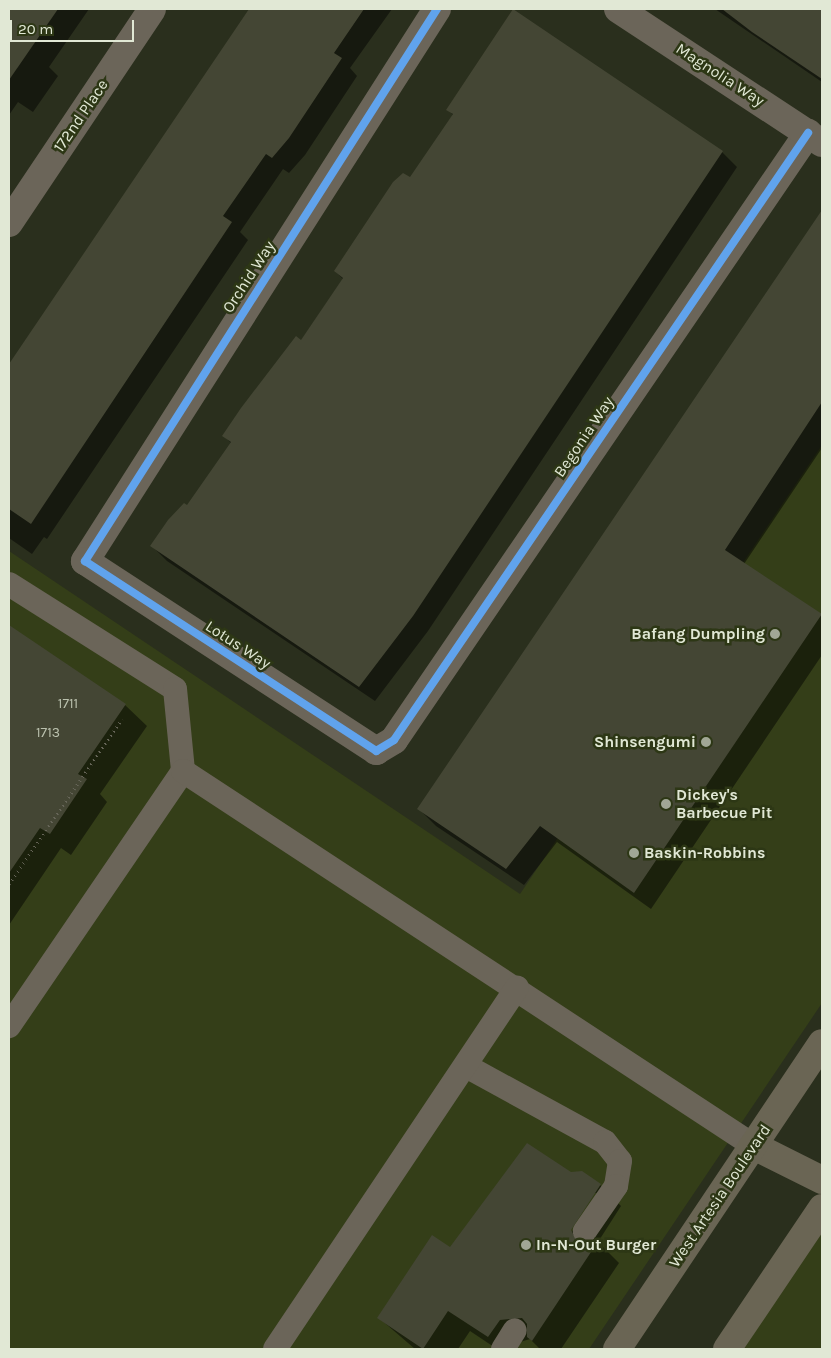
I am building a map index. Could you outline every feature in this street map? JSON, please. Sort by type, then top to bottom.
[{"type":"main road","name":"West Artesia Boulevard","points":[[617,1349],[822,1043]]},
{"type":"main road","points":[[754,1146],[822,1180]]},
{"type":"main road","points":[[727,1349],[822,1208]]},
{"type":"street","name":"172nd Place","points":[[9,223],[152,9]]},
{"type":"street","name":"Orchid Way","points":[[85,561],[437,9]]},
{"type":"street","name":"Magnolia Way","points":[[618,9],[815,138]]},
{"type":"street","name":"Begonia Way","points":[[376,751],[394,740],[815,138]]},
{"type":"street","name":"Lotus Way","points":[[85,561],[376,751]]},
{"type":"lane","points":[[9,584],[175,689],[183,770],[9,1026]]},
{"type":"lane","points":[[183,770],[517,988],[754,1146]]},
{"type":"lane","points":[[275,1349],[517,988]]},
{"type":"lane","points":[[466,1066],[605,1142],[620,1161],[616,1186],[585,1231]]},
{"type":"path","points":[[9,884],[122,718]]},
{"type":"shaded area","points":[[822,445],[822,1003],[589,1349],[9,1349],[9,551],[520,894]]},
{"type":"shaded area","points":[[822,1224],[822,1349],[738,1349]]},
{"type":"building","points":[[9,9],[58,9],[9,80]]},
{"type":"building","points":[[249,9],[364,9],[334,53],[342,58],[289,138],[272,158],[266,154],[223,216],[232,222],[31,524],[9,509],[9,364]]},
{"type":"building","points":[[513,9],[723,151],[413,616],[359,687],[150,546],[168,520],[184,503],[187,505],[231,442],[222,436],[241,408],[296,336],[301,340],[343,278],[334,271],[393,182],[403,173],[410,177],[453,114],[446,110]]},
{"type":"building","points":[[722,9],[822,9],[822,79],[752,32]]},
{"type":"building","points":[[822,210],[822,402],[725,550],[822,614],[634,893],[540,826],[506,869],[417,809]]},
{"type":"building","points":[[9,625],[126,704],[78,774],[87,779],[50,834],[40,828],[9,873]]},
{"type":"building","name":"In-N-Out Burger","points":[[527,1143],[571,1172],[582,1171],[601,1184],[571,1230],[578,1243],[599,1240],[532,1341],[527,1337],[527,1324],[522,1318],[500,1320],[488,1337],[448,1311],[423,1349],[377,1318],[432,1235],[450,1247]]},
{"type":"cycle path","points":[[437,9],[85,561],[376,751],[394,740],[808,133]]},
{"type":"place","name":"Bafang Dumpling","points":[[775,634]]},
{"type":"place","name":"Shinsengumi","points":[[706,742]]},
{"type":"place","name":"Dickey's Barbecue Pit","points":[[666,804]]},
{"type":"place","name":"Baskin-Robbins","points":[[634,853]]},
{"type":"place","name":"In-N-Out Burger","points":[[526,1245]]}]
